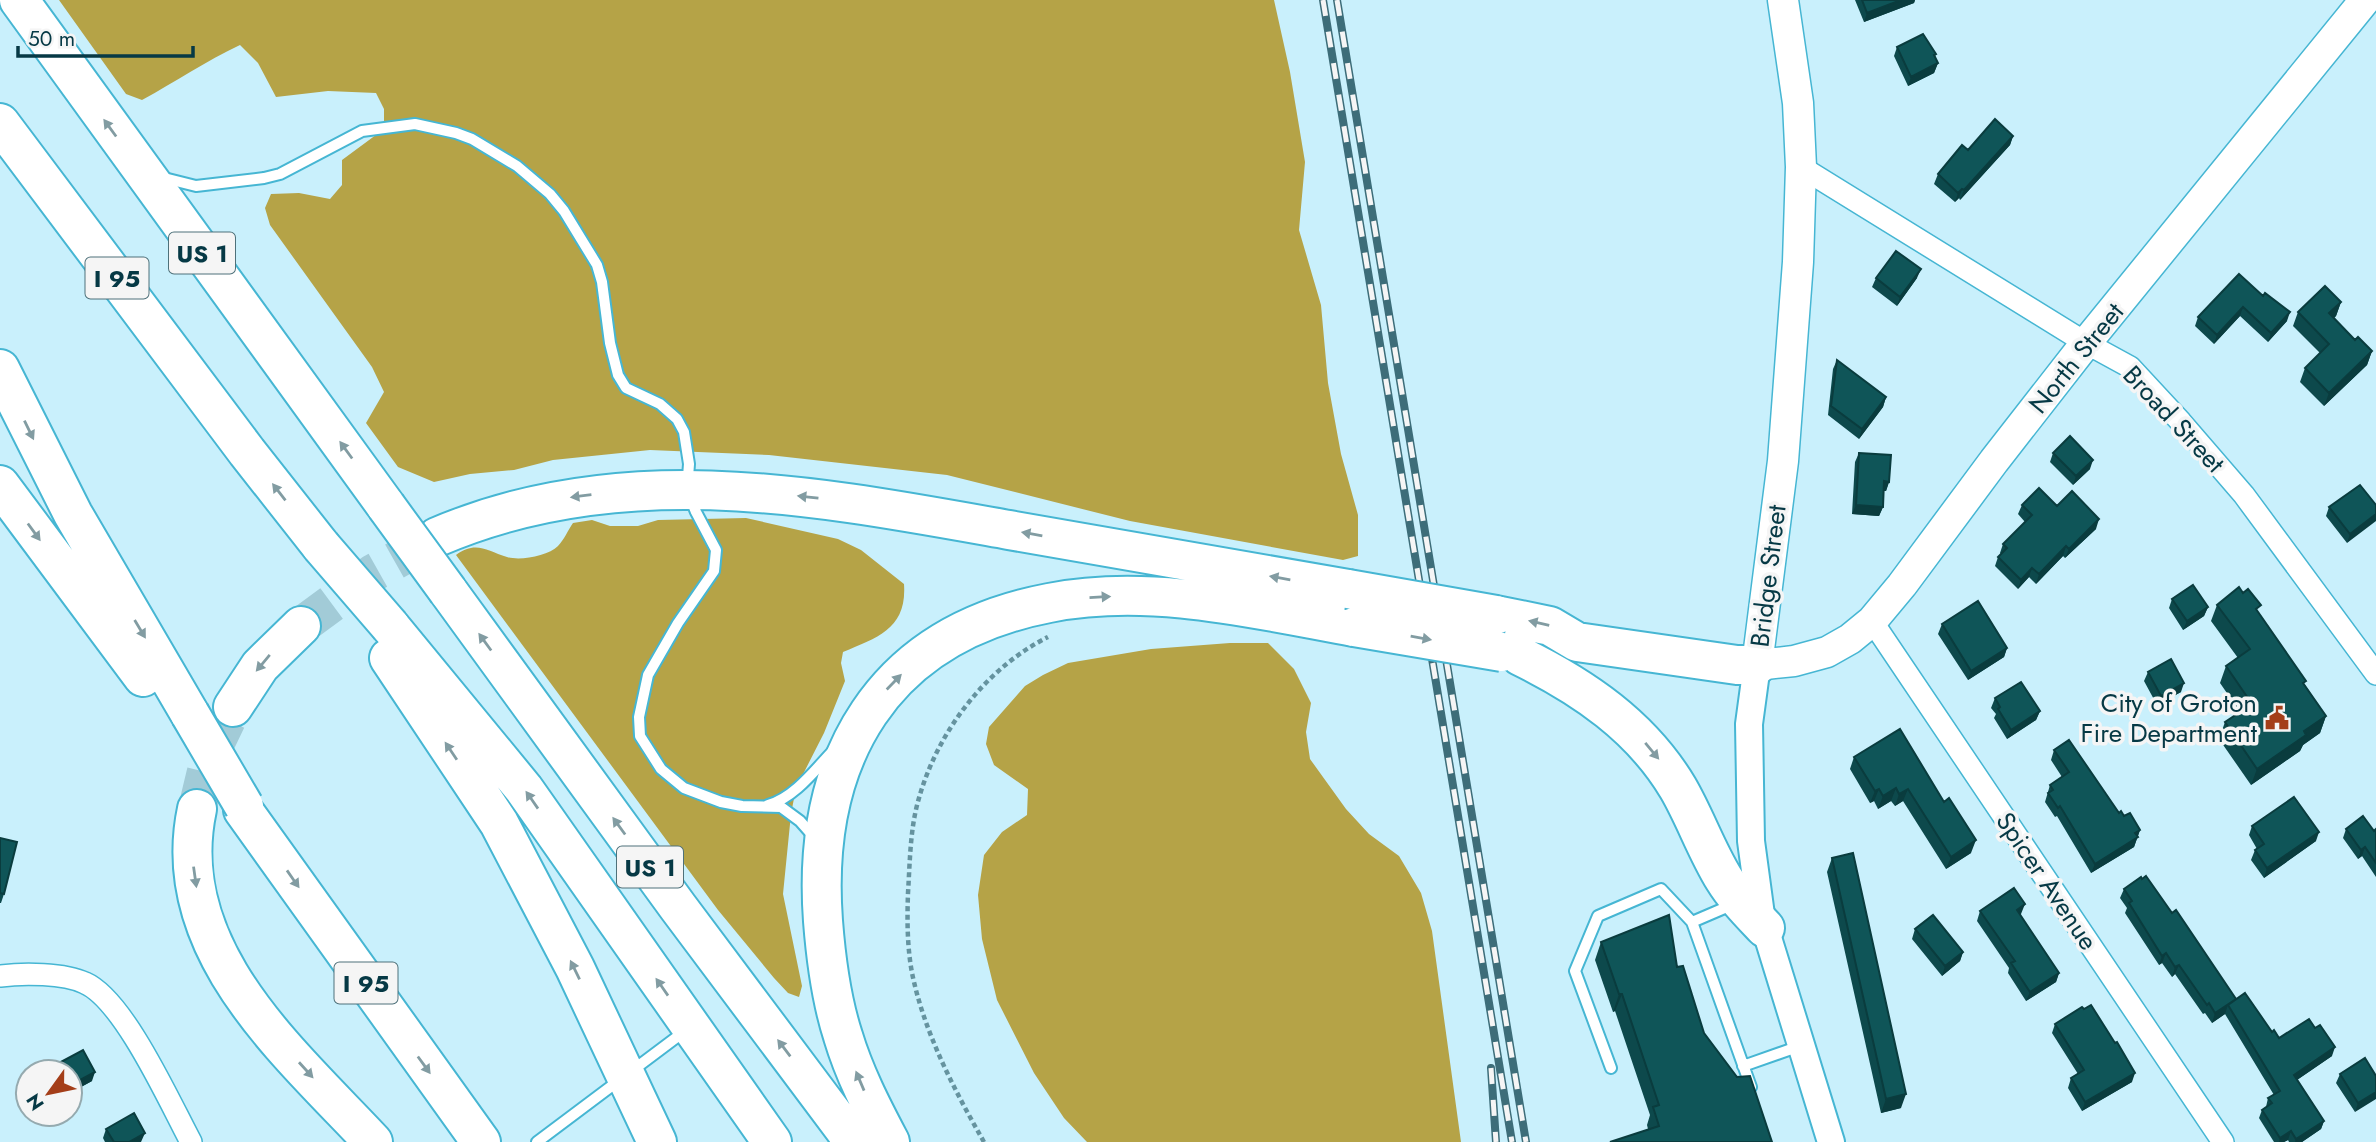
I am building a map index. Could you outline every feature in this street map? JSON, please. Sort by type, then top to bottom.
[{"type":"highway","name":"US 1","points":[[19,0],[678,907],[854,1142]]},
{"type":"highway","name":"I 95","points":[[0,123],[234,434],[331,557],[383,631],[524,789],[772,1142]]},
{"type":"highway","points":[[0,159],[80,268],[169,380],[234,434]]},
{"type":"highway","points":[[0,369],[73,514],[187,722]]},
{"type":"highway","points":[[0,485],[187,722]]},
{"type":"highway","points":[[437,537],[508,512],[567,498],[629,491],[762,493],[838,500],[1496,615],[1550,626],[1577,642],[1737,665],[1757,665]]},
{"type":"highway","points":[[890,1142],[855,1070],[837,1014],[825,941],[822,853],[826,817],[848,747],[861,723],[902,673],[950,639],[993,618],[1050,602],[1097,597],[1171,598],[1236,606],[1511,654],[1550,656],[1577,642]]},
{"type":"highway","points":[[233,707],[260,666],[301,626]]},
{"type":"highway","points":[[383,631],[499,823],[575,968],[657,1142]]},
{"type":"highway","points":[[1511,654],[1588,694],[1647,744],[1679,789],[1717,867],[1753,914]]},
{"type":"highway","name":"I 95","points":[[187,722],[247,813],[481,1142]]},
{"type":"highway","points":[[197,809],[193,841],[195,879],[208,930],[222,965],[253,1010],[373,1142]]},
{"type":"main road","name":"Bridge Street","points":[[1757,665],[1783,461],[1798,262],[1801,167],[1798,103],[1783,0]]},
{"type":"main road","name":"North Street","points":[[1757,665],[1794,661],[1827,652],[1850,639],[1872,621],[2086,343],[2365,0]]},
{"type":"street","name":"Broad Street","points":[[1801,167],[2086,343],[2130,367],[2244,495],[2372,662]]},
{"type":"street","name":"Spicer Avenue","points":[[1872,621],[2223,1142]]},
{"type":"street","name":"Bridge Street","points":[[1757,665],[1749,724],[1751,841],[1761,915],[1753,914],[1801,1046],[1831,1142]]},
{"type":"street","points":[[0,976],[14,974],[70,978],[101,992],[132,1033],[191,1142]]},
{"type":"lane","points":[[137,165],[160,177],[196,186],[264,178],[280,174],[362,131],[415,124],[456,133],[494,151],[531,176],[550,194],[564,211],[597,265],[618,375],[626,388],[660,404],[677,419],[684,432],[689,464],[687,490],[695,512],[716,550],[713,571],[678,623],[648,675],[639,717],[640,736],[661,769],[684,788],[721,802],[742,806],[780,807],[800,821],[816,838],[822,853]]},
{"type":"lane","points":[[762,806],[774,803],[801,784],[861,723]]},
{"type":"lane","points":[[1611,1069],[1575,971],[1598,916],[1661,889],[1692,922],[1757,1104]]},
{"type":"lane","points":[[1692,922],[1753,914]]},
{"type":"lane","points":[[537,1142],[690,1027]]},
{"type":"lane","points":[[1743,1066],[1801,1046]]},
{"type":"path","points":[[985,1142],[964,1105],[933,1038],[913,981],[908,926],[914,824],[918,800],[933,761],[957,719],[996,673],[1027,649],[1053,635]]},
{"type":"shaded area","points":[[59,0],[1274,0],[1290,72],[1305,162],[1299,230],[1321,305],[1328,383],[1341,454],[1358,515],[1358,556],[1343,560],[1130,521],[947,475],[769,455],[650,450],[553,460],[514,470],[470,474],[434,482],[398,467],[366,423],[384,392],[372,367],[270,225],[265,208],[271,194],[299,193],[330,199],[342,185],[342,160],[384,129],[384,109],[376,93],[328,91],[276,97],[258,63],[240,45],[142,100],[126,94]]},
{"type":"shaded area","points":[[746,518],[838,539],[861,550],[904,584],[904,599],[896,621],[879,635],[843,652],[841,663],[845,681],[824,733],[796,788],[783,894],[802,986],[799,997],[788,993],[774,978],[718,910],[456,555],[476,547],[513,558],[541,555],[558,546],[573,523],[592,520],[610,526],[638,526],[658,520]]},
{"type":"shaded area","points":[[1268,643],[1294,669],[1311,703],[1306,732],[1310,759],[1346,809],[1369,834],[1399,856],[1421,893],[1432,931],[1461,1142],[1087,1142],[1064,1118],[1034,1073],[997,1000],[982,939],[978,895],[984,855],[1002,832],[1027,815],[1028,789],[994,765],[986,744],[989,727],[1025,686],[1068,663],[1151,649]]},
{"type":"building","points":[[1862,0],[1901,0],[1867,13]]},
{"type":"building","points":[[1923,34],[1936,54],[1934,55],[1938,63],[1911,77],[1897,47]]},
{"type":"building","points":[[1995,119],[2013,136],[1964,190],[1958,193],[1938,174],[1962,145],[1968,150]]},
{"type":"building","points":[[1896,251],[1921,269],[1900,297],[1876,278]]},
{"type":"building","points":[[2239,274],[2263,296],[2265,293],[2290,312],[2271,333],[2243,307],[2217,335],[2198,317]]},
{"type":"building","points":[[2325,286],[2341,302],[2329,313],[2355,340],[2358,337],[2372,351],[2329,393],[2305,368],[2329,344],[2298,312]]},
{"type":"building","points":[[1837,360],[1886,397],[1862,429],[1831,406]]},
{"type":"building","points":[[2070,436],[2093,460],[2076,476],[2053,453]]},
{"type":"building","points":[[1859,453],[1891,455],[1889,482],[1884,481],[1883,507],[1856,505]]},
{"type":"building","points":[[2360,485],[2376,505],[2376,514],[2350,534],[2329,507]]},
{"type":"building","points":[[2039,488],[2057,506],[2072,491],[2099,519],[2069,549],[2066,546],[2039,574],[2032,568],[2021,580],[1998,557],[2007,548],[2003,544],[2032,515],[2022,505]]},
{"type":"building","points":[[2193,585],[2208,607],[2187,621],[2172,599]]},
{"type":"building","points":[[2239,587],[2243,593],[2248,589],[2261,605],[2256,609],[2306,681],[2303,683],[2326,716],[2304,731],[2306,735],[2257,769],[2225,722],[2252,704],[2226,666],[2250,649],[2217,605]]},
{"type":"building","points":[[1978,601],[2007,648],[1971,671],[1942,624]]},
{"type":"building","points":[[2171,659],[2184,683],[2161,696],[2148,672]]},
{"type":"building","points":[[2021,682],[2040,711],[2011,730],[1998,709],[2000,707],[1995,698]]},
{"type":"building","points":[[1900,729],[1944,802],[1949,798],[1976,840],[1951,857],[1908,789],[1899,794],[1896,788],[1883,796],[1879,789],[1875,791],[1854,757]]},
{"type":"building","points":[[2069,740],[2119,813],[2121,811],[2124,816],[2130,813],[2140,830],[2135,833],[2138,837],[2095,864],[2060,806],[2058,808],[2048,793],[2053,790],[2050,785],[2069,772],[2054,750]]},
{"type":"building","points":[[2294,797],[2319,832],[2267,868],[2255,850],[2264,844],[2252,826]]},
{"type":"building","points":[[2363,816],[2374,831],[2376,829],[2376,863],[2365,847],[2361,850],[2346,829]]},
{"type":"building","points":[[0,838],[17,842],[4,894],[0,893]]},
{"type":"building","points":[[1853,853],[1906,1094],[1886,1099],[1832,858]]},
{"type":"building","points":[[2146,876],[2172,913],[2176,910],[2236,999],[2215,1013],[2179,965],[2175,967],[2166,953],[2162,956],[2129,903],[2132,901],[2124,889]]},
{"type":"building","points":[[2014,888],[2025,904],[2017,910],[2059,973],[2030,992],[2011,963],[2015,961],[1980,911]]},
{"type":"building","points":[[1669,915],[1677,967],[1683,966],[1704,1033],[1737,1077],[1750,1076],[1772,1142],[1610,1142],[1659,1126],[1653,1107],[1659,1105],[1622,994],[1619,994],[1601,942]]},
{"type":"building","points":[[1933,915],[1963,952],[1945,966],[1915,929]]},
{"type":"building","points":[[2245,993],[2279,1038],[2309,1019],[2315,1028],[2320,1025],[2335,1047],[2294,1075],[2324,1121],[2296,1139],[2291,1131],[2280,1138],[2262,1110],[2272,1103],[2268,1098],[2280,1091],[2228,1005]]},
{"type":"building","points":[[2091,1005],[2135,1073],[2085,1102],[2071,1078],[2084,1070],[2055,1024],[2082,1007],[2084,1009]]},
{"type":"building","points":[[83,1050],[95,1072],[84,1078],[84,1058],[68,1058]]},
{"type":"building","points":[[2365,1058],[2376,1076],[2376,1092],[2358,1103],[2340,1074]]},
{"type":"building","points":[[134,1113],[145,1133],[129,1142],[114,1142],[106,1129]]},
{"type":"tunnel","points":[[301,626],[373,573],[437,537]]},
{"type":"tunnel","points":[[197,809],[210,755],[233,707]]},
{"type":"railway","points":[[1323,0],[1512,1142]]},
{"type":"railway","points":[[1337,0],[1526,1142]]},
{"type":"railway","points":[[1491,1068],[1496,1142]]},
{"type":"place","name":"City of Groton Fire Department","points":[[2277,718]]}]
